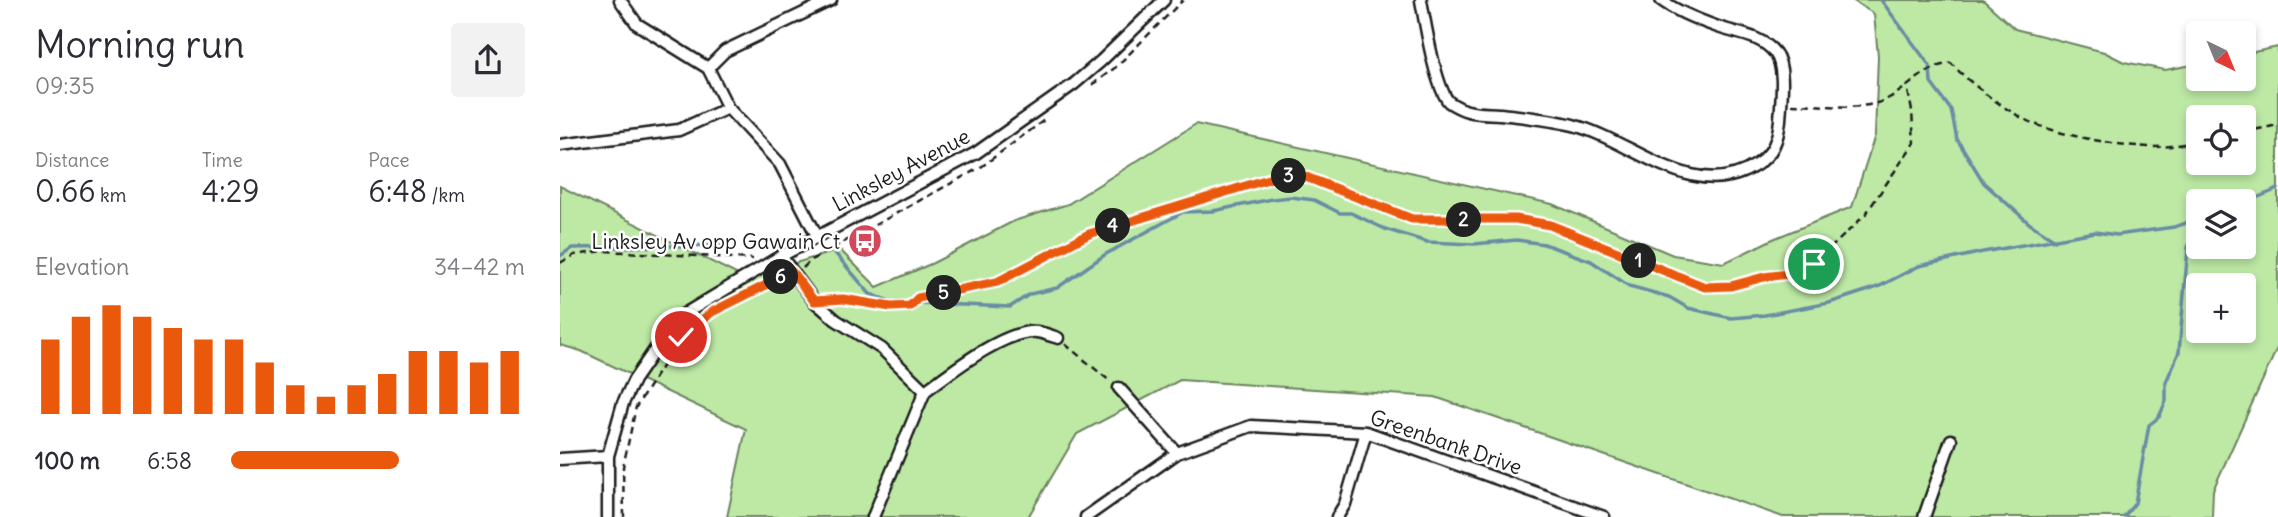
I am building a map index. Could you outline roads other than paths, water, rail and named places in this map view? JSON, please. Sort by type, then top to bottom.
[{"type":"street","points":[[620,0],[637,24],[708,68],[728,108],[780,164],[817,236]]},
{"type":"street","points":[[708,68],[725,51],[831,0]]},
{"type":"street","name":"Linksley Avenue","points":[[608,517],[608,456],[620,413],[634,380],[676,319],[817,236],[976,153],[1074,84],[1164,0]]},
{"type":"street","points":[[1420,0],[1438,78],[1449,101],[1467,111],[1538,118],[1576,126],[1670,168],[1701,178],[1743,173],[1774,149],[1779,126],[1782,74],[1776,54],[1760,40],[1717,27],[1672,8],[1661,0]]},
{"type":"street","points":[[560,145],[679,130],[728,108]]},
{"type":"street","points":[[781,256],[814,301],[836,320],[881,349],[925,391]]},
{"type":"street","points":[[873,517],[925,391],[975,355],[1008,338],[1036,332],[1058,338]]},
{"type":"street","points":[[1119,388],[1177,453]]},
{"type":"street","name":"Greenbank Drive","points":[[1086,517],[1177,453],[1251,426],[1366,432],[1599,516]]},
{"type":"street","points":[[1337,517],[1345,504],[1366,432]]},
{"type":"street","points":[[1924,517],[1951,440]]},
{"type":"street","points":[[560,459],[608,456]]},
{"type":"waterway","points":[[1881,0],[1930,66],[1931,83],[1951,110],[1957,139],[1984,183],[2030,224],[2055,240]]},
{"type":"waterway","points":[[2256,198],[2278,189]]},
{"type":"waterway","points":[[835,253],[870,294],[892,302],[1010,307],[1030,294],[1057,288],[1106,254],[1183,212],[1213,211],[1291,197],[1314,200],[1340,213],[1351,213],[1385,229],[1427,242],[1474,244],[1517,240],[1544,244],[1591,261],[1629,286],[1669,297],[1688,308],[1731,318],[1765,315],[1829,303],[1878,287],[1919,266],[1983,252],[2095,232],[2117,235],[2186,223]]},
{"type":"waterway","points":[[560,256],[572,248],[725,245]]},
{"type":"waterway","points":[[2124,517],[2135,503],[2149,425],[2159,417],[2166,401],[2166,382],[2179,352],[2187,259]]},
{"type":"place","name":"Linksley Av opp Gawain Ct","points":[[865,241]]}]
